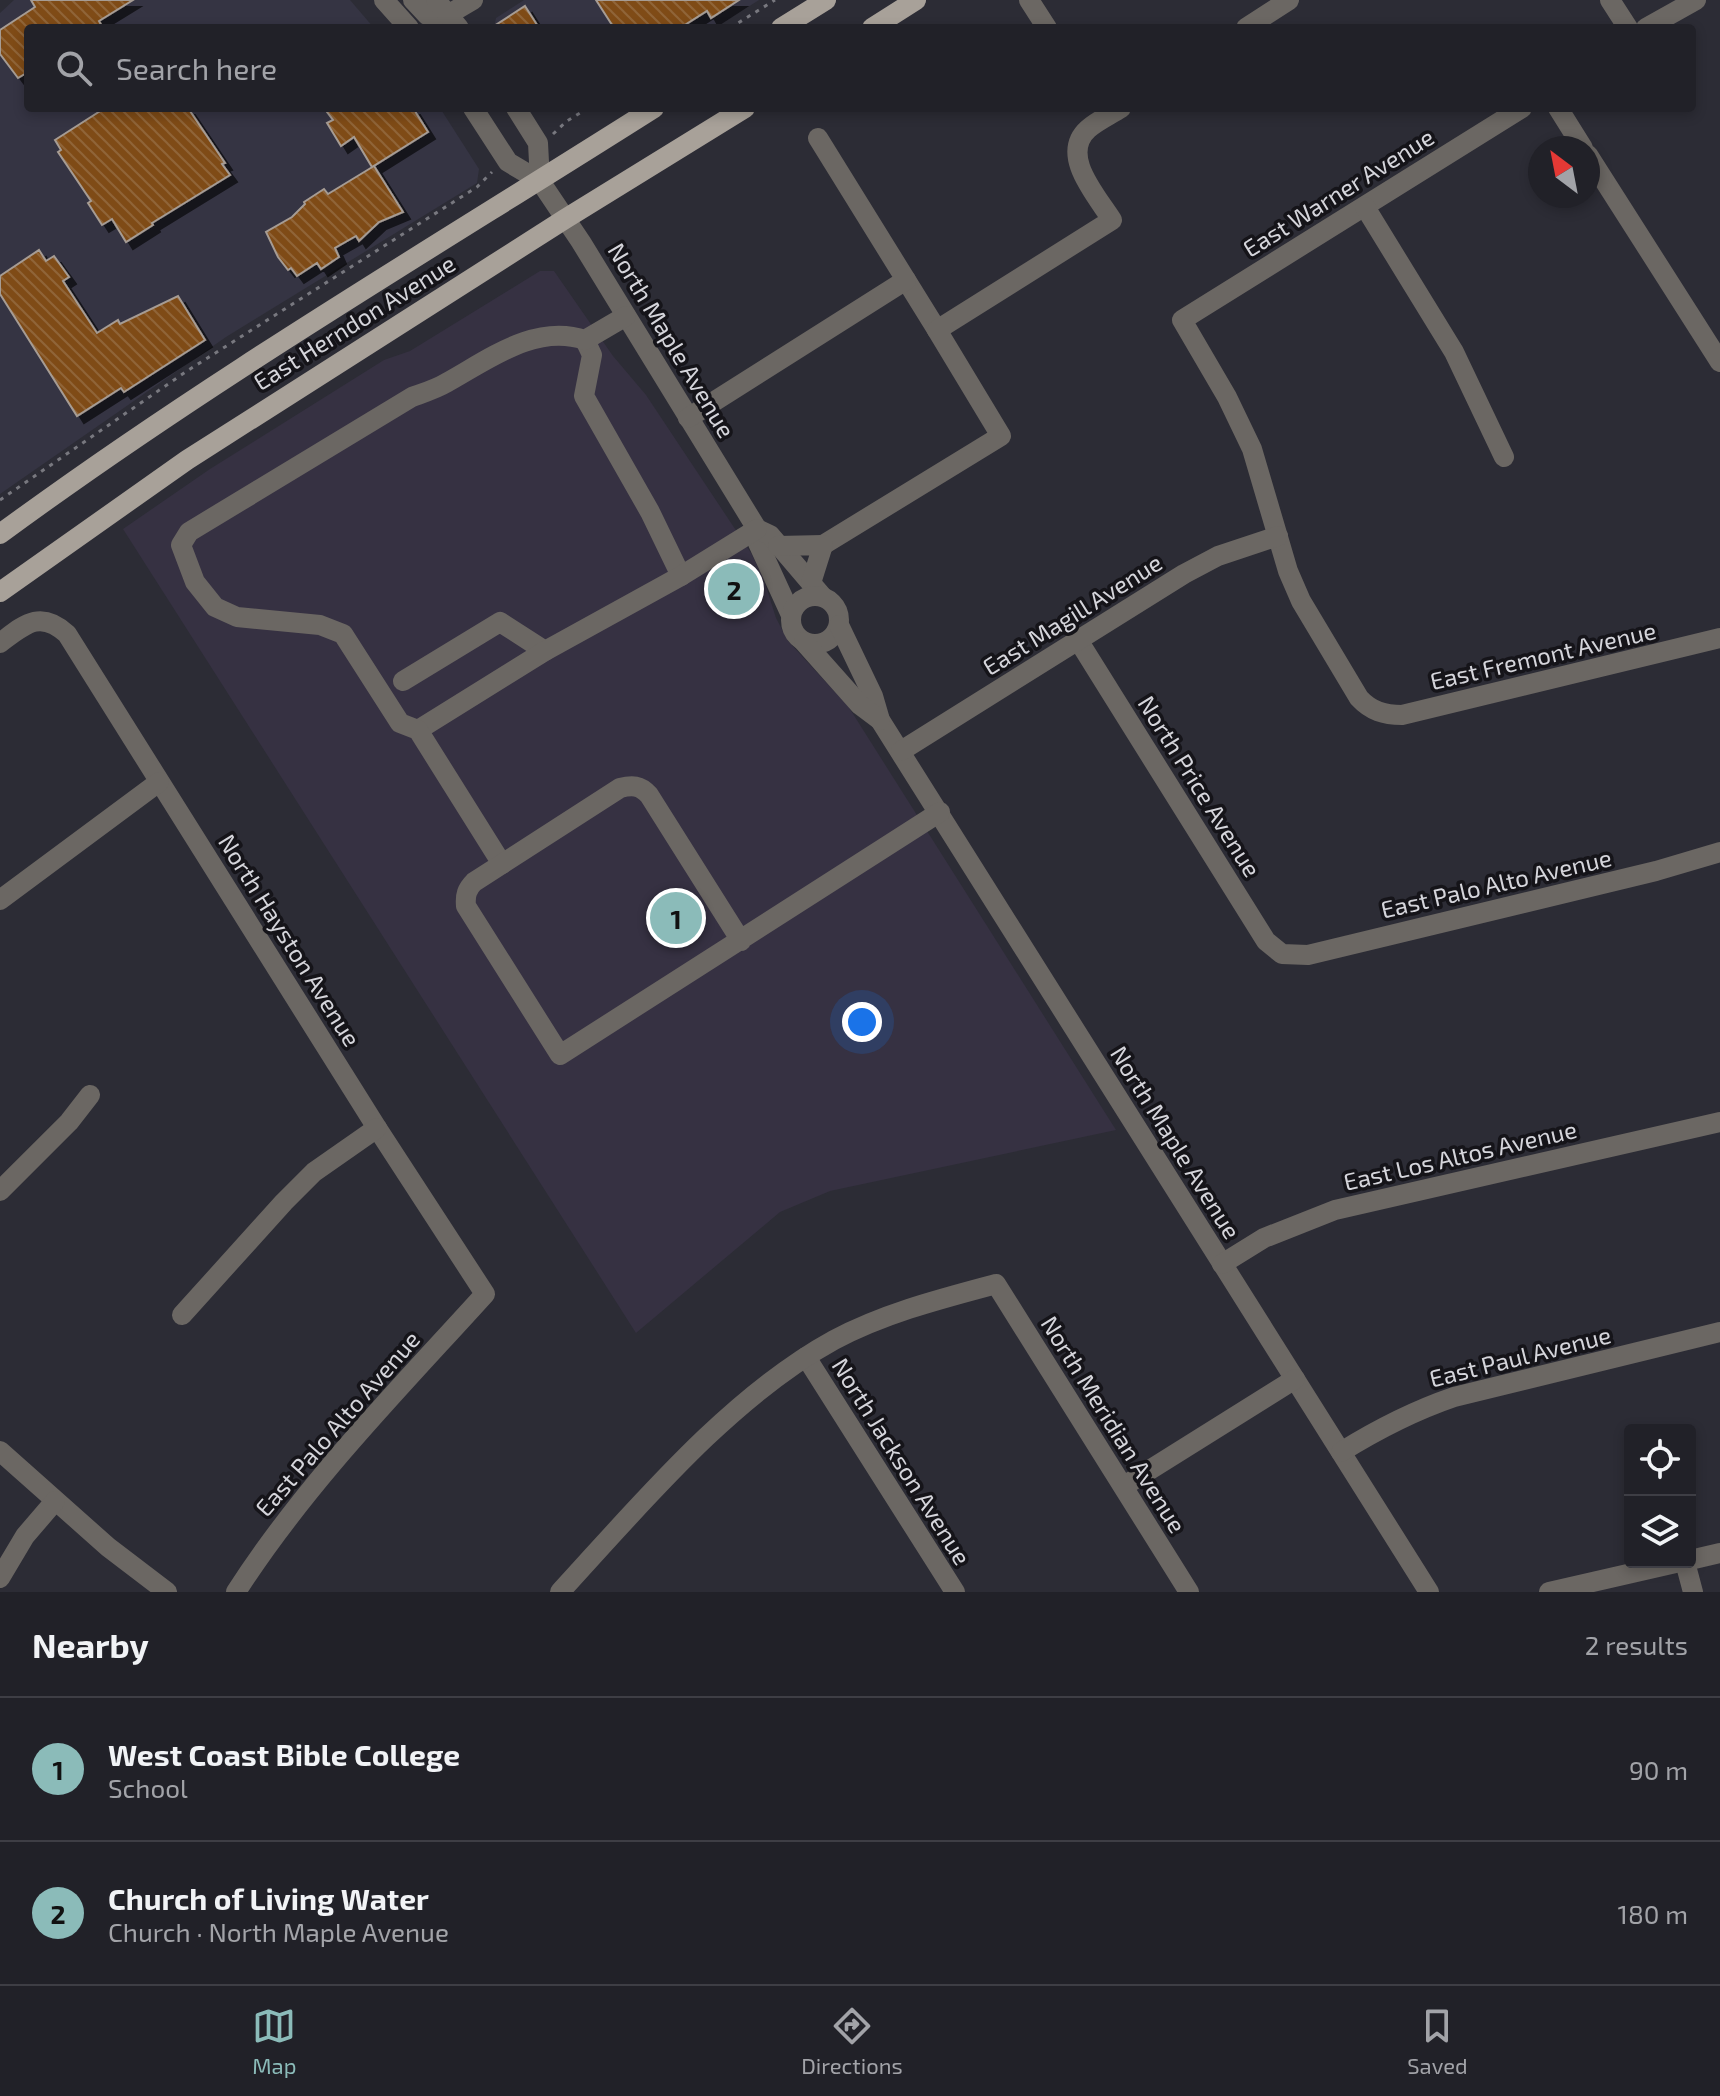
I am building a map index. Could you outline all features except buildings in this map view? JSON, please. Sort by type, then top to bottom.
[{"type":"main road","points":[[787,24],[826,0]]},
{"type":"main road","points":[[878,24],[916,0]]},
{"type":"main road","name":"East Herndon Avenue","points":[[0,534],[129,442],[648,112]]},
{"type":"main road","name":"East Herndon Avenue","points":[[0,592],[187,460],[739,112]]},
{"type":"street","points":[[384,0],[405,24]]},
{"type":"street","points":[[413,0],[433,19],[439,20],[473,0]]},
{"type":"street","points":[[1029,0],[1044,24]]},
{"type":"street","points":[[1252,24],[1289,0]]},
{"type":"street","points":[[1610,0],[1625,24]]},
{"type":"street","points":[[1653,24],[1696,0]]},
{"type":"street","name":"North Maple Avenue","points":[[476,112],[508,162],[540,181],[757,529],[758,543],[791,615],[793,631],[860,705],[880,720]]},
{"type":"street","name":"North Maple Avenue","points":[[519,112],[538,143],[540,181]]},
{"type":"street","points":[[937,330],[1112,220],[1080,169],[1077,155],[1080,139],[1107,112]]},
{"type":"street","name":"East Warner Avenue","points":[[1278,536],[1247,436],[1182,320],[1516,112]]},
{"type":"street","points":[[1560,112],[1576,136]]},
{"type":"street","points":[[778,546],[823,545],[1001,436],[818,138]]},
{"type":"street","points":[[1600,174],[1720,362]]},
{"type":"street","points":[[1365,207],[1454,352],[1504,457]]},
{"type":"street","points":[[688,418],[906,280]]},
{"type":"street","points":[[585,340],[626,316]]},
{"type":"street","points":[[502,864],[418,730],[400,723],[343,634],[320,625],[237,617],[215,607],[195,582],[181,545],[189,532],[412,397],[444,384],[491,355],[517,344],[569,334],[585,340],[592,355],[584,396],[650,512],[681,576]]},
{"type":"street","points":[[418,730],[545,651],[681,576],[757,529]]},
{"type":"street","name":"North Maple Avenue","points":[[757,529],[770,535],[816,590],[834,604],[839,625],[873,696],[880,720],[1429,1592]]},
{"type":"street","name":"East Magill Avenue","points":[[901,751],[1201,564],[1278,536]]},
{"type":"street","name":"East Fremont Avenue","points":[[1278,536],[1288,571],[1315,625],[1359,698],[1377,712],[1402,715],[1720,638]]},
{"type":"street","points":[[791,615],[799,601],[814,595],[823,545]]},
{"type":"street","name":"North Hayston Avenue","points":[[0,643],[33,622],[46,620],[67,634],[377,1128],[485,1294]]},
{"type":"street","points":[[403,681],[500,622],[545,651]]},
{"type":"street","points":[[804,642],[826,642],[839,625]]},
{"type":"street","name":"North Price Avenue","points":[[1078,640],[1266,941],[1282,954]]},
{"type":"street","points":[[0,900],[159,782]]},
{"type":"street","points":[[741,941],[643,788],[620,788],[474,882],[468,889],[466,906],[560,1055],[741,941],[940,812]]},
{"type":"street","name":"East Palo Alto Avenue","points":[[1282,954],[1308,955],[1641,875],[1720,852]]},
{"type":"street","points":[[0,1191],[69,1122],[90,1095]]},
{"type":"street","name":"East Los Altos Avenue","points":[[1222,1264],[1264,1238],[1335,1210],[1720,1122]]},
{"type":"street","points":[[182,1315],[314,1172],[377,1128]]},
{"type":"street","name":"North Meridian Avenue","points":[[806,1357],[892,1314],[996,1284],[1189,1592]]},
{"type":"street","name":"East Palo Alto Avenue","points":[[236,1592],[267,1543],[316,1482],[485,1294]]},
{"type":"street","name":"East Paul Avenue","points":[[1341,1452],[1383,1426],[1418,1409],[1454,1397],[1720,1332]]},
{"type":"street","points":[[562,1591],[683,1460],[763,1388],[806,1357]]},
{"type":"street","name":"North Jackson Avenue","points":[[806,1357],[955,1592]]},
{"type":"street","points":[[1124,1486],[1295,1379]]},
{"type":"street","points":[[0,1451],[146,1578],[167,1592]]},
{"type":"street","points":[[0,1578],[25,1536],[55,1501]]},
{"type":"street","points":[[1696,1558],[1720,1553]]},
{"type":"street","points":[[1549,1592],[1654,1568]]},
{"type":"street","points":[[1687,1568],[1693,1592]]},
{"type":"path","points":[[736,24],[775,0]]},
{"type":"path","points":[[556,132],[582,112]]},
{"type":"path","points":[[0,500],[187,371],[477,187],[486,176]]},
{"type":"shaded area","points":[[14,0],[350,0],[371,24],[24,24],[24,112],[443,112],[479,169],[477,183],[226,337],[0,494],[0,13]]},
{"type":"shaded area","points":[[524,0],[759,0],[721,24],[495,24],[496,18]]},
{"type":"shaded area","points":[[540,271],[554,271],[613,356],[646,395],[751,553],[788,641],[848,706],[1116,1130],[830,1191],[780,1212],[636,1333],[123,529],[210,469],[384,360],[410,351]]},
{"type":"place","name":"Church of Living Water","points":[[734,589]]},
{"type":"place","name":"West Coast Bible College","points":[[676,918]]}]
